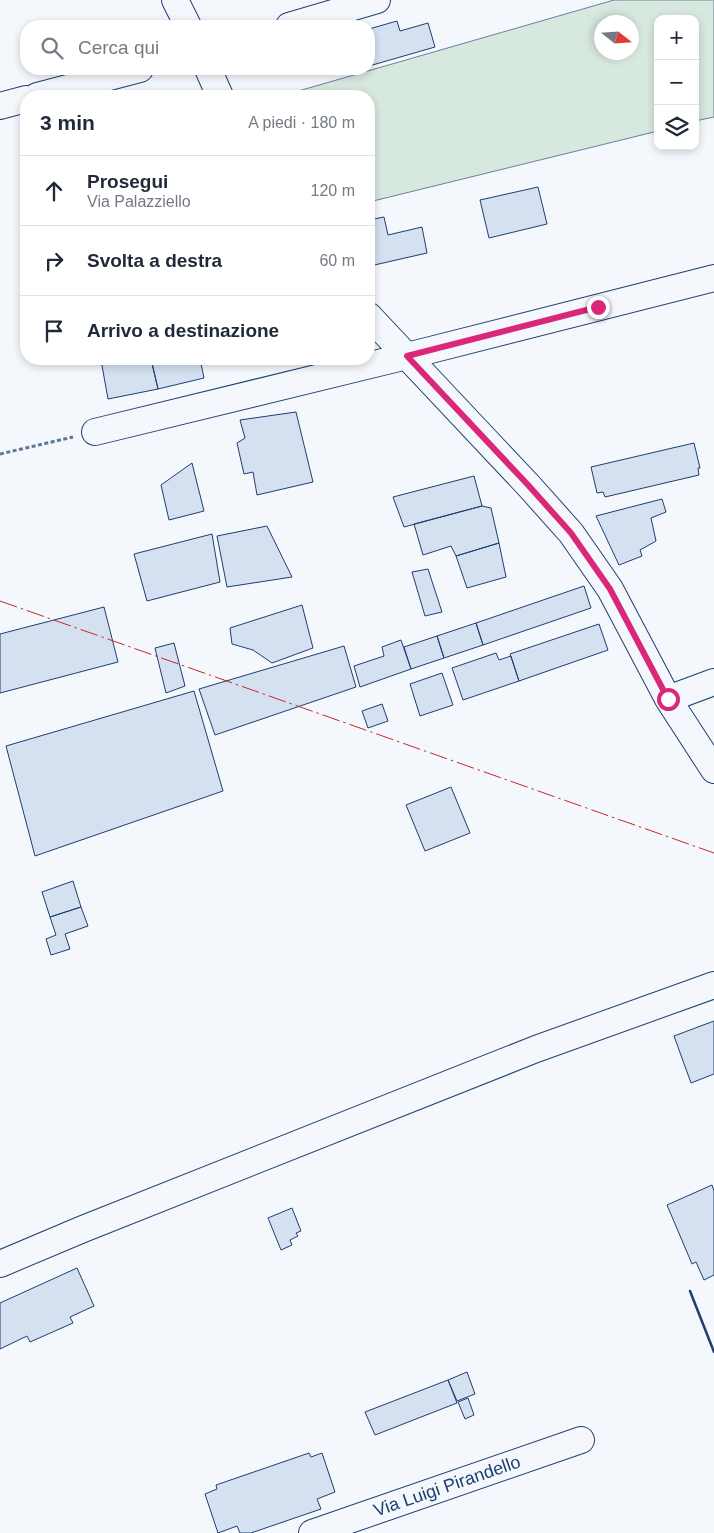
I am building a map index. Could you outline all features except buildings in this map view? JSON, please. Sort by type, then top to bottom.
[{"type":"street","points":[[175,0],[185,20]]},
{"type":"street","points":[[309,20],[377,0]]},
{"type":"street","points":[[60,90],[117,75]]},
{"type":"street","points":[[211,75],[217,90]]},
{"type":"street","points":[[0,106],[20,101]]},
{"type":"street","points":[[375,364],[714,278]]},
{"type":"street","points":[[375,322],[571,533],[610,589],[668,699],[714,770]]},
{"type":"street","points":[[96,432],[370,365]]},
{"type":"street","points":[[668,699],[714,682]]},
{"type":"street","points":[[0,1264],[83,1229],[536,1050],[714,985]]},
{"type":"street","name":"Via Luigi Pirandello","points":[[312,1533],[581,1440]]},
{"type":"path","points":[[0,454],[96,432]]},
{"type":"shaded area","points":[[614,0],[714,0],[714,117],[699,120],[699,15],[654,15],[654,132],[375,201],[375,90],[302,90],[354,75],[375,75],[375,69]]},
{"type":"wall","points":[[690,1291],[714,1352]]},
{"type":"power","points":[[0,601],[714,853]]},
{"type":"route","points":[[598,307],[407,356],[571,533],[610,589],[668,699]]}]
